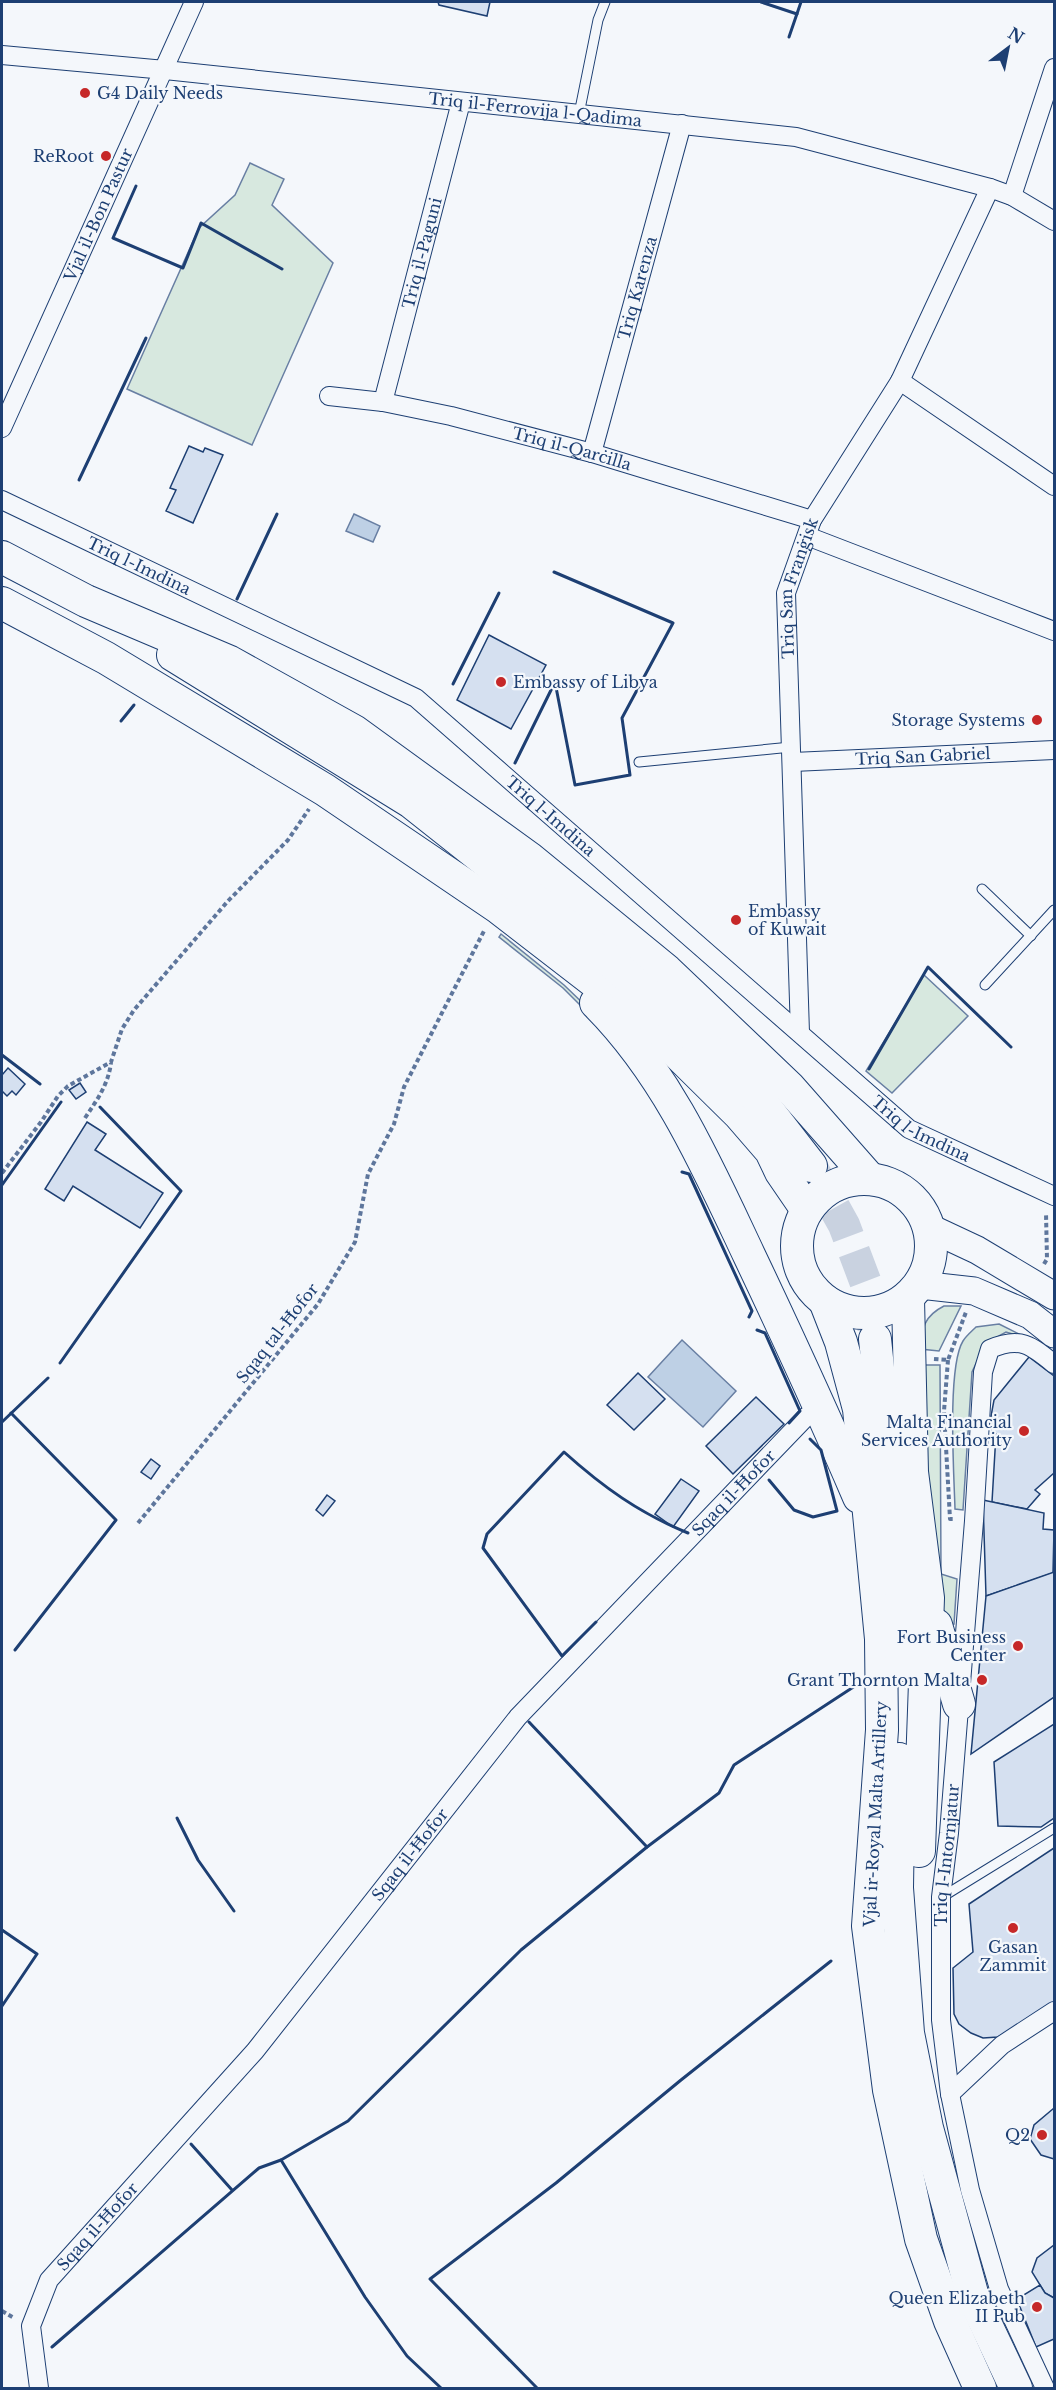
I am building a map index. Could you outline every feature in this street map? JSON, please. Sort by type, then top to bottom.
[{"type":"highway","points":[[2,556],[86,601],[411,802],[598,950],[677,1019],[763,1104],[811,1166]]},
{"type":"highway","points":[[86,601],[230,662],[354,731],[530,858],[667,971],[789,1087],[877,1180]]},
{"type":"highway","points":[[2,603],[106,658],[325,790],[506,914],[613,996],[664,1040],[739,1114],[771,1150],[781,1172],[807,1210]]},
{"type":"highway","points":[[506,914],[601,1007],[633,1045],[674,1104],[709,1170],[822,1410],[869,1522]]},
{"type":"highway","points":[[877,1180],[899,1188],[913,1199],[930,1228],[932,1248],[929,1268],[914,1292],[884,1311],[858,1314],[841,1310],[812,1290],[803,1275],[798,1259],[798,1233],[807,1210],[824,1192],[846,1181],[877,1180]]},
{"type":"highway","name":"Vjal ir-Royal Malta Artillery","points":[[914,1292],[908,1356],[912,1472],[928,1598],[918,1882],[927,2128]]},
{"type":"highway","name":"Vjal ir-Royal Malta Artillery","points":[[825,1301],[841,1342],[859,1409],[881,1639],[882,1730],[868,1926],[889,2090],[921,2239],[950,2321],[980,2388]]},
{"type":"highway","name":"Vjal ir-Royal Malta Artillery","points":[[875,1339],[902,1600],[897,1888],[908,2033],[927,2128],[973,2296],[1016,2388]]},
{"type":"highway","points":[[928,1598],[960,1704]]},
{"type":"main road","points":[[930,1228],[977,1250],[1054,1296]]},
{"type":"main road","points":[[914,1292],[974,1292],[1030,1315],[1054,1334]]},
{"type":"street","name":"Vjal il-Bon Pastur","points":[[2,428],[194,2]]},
{"type":"street","name":"Triq il-Ferrovija l-Qadima","points":[[2,55],[165,70],[796,137],[1012,195],[1054,221]]},
{"type":"street","points":[[1012,195],[1054,68]]},
{"type":"street","name":"Triq il-Paguni","points":[[383,402],[461,102]]},
{"type":"street","name":"Triq Karenza","points":[[592,453],[682,124]]},
{"type":"street","name":"Triq San Franġisk","points":[[800,1033],[793,754],[786,593],[809,528],[900,381],[990,188]]},
{"type":"street","points":[[900,381],[1054,486]]},
{"type":"street","name":"Triq il-Qarċilla","points":[[328,396],[383,402],[451,416],[592,453],[753,500],[809,528],[1054,631]]},
{"type":"street","name":"Triq l-Imdina","points":[[2,500],[416,698],[909,1129],[1052,1190]]},
{"type":"street","name":"Triq San Gabriel","points":[[793,754],[1054,750]]},
{"type":"street","name":"Triq l-Intornjatur","points":[[1045,2388],[999,2289],[970,2190],[950,2094],[941,2020],[941,1897],[950,1833],[974,1521],[982,1372],[990,1349],[1006,1342],[1030,1345],[1054,1364]]},
{"type":"street","name":"Sqaq il-Ħofor","points":[[39,2388],[31,2326],[49,2280],[255,2050],[518,1717],[807,1416],[822,1410]]},
{"type":"street","points":[[950,2094],[1002,2045],[1054,2011]]},
{"type":"lane","points":[[579,114],[598,20],[605,2]]},
{"type":"lane","points":[[639,762],[793,754]]},
{"type":"lane","points":[[982,890],[1031,936]]},
{"type":"lane","points":[[985,985],[1054,910]]},
{"type":"lane","points":[[941,1897],[1054,1828]]},
{"type":"path","points":[[85,1118],[106,1084],[122,1029],[134,1010],[228,901],[288,840],[325,790]]},
{"type":"path","name":"Sqaq tal-Ħofor","points":[[138,1523],[318,1304],[355,1242],[368,1174],[394,1124],[404,1087],[485,930],[506,914]]},
{"type":"path","points":[[2,1173],[58,1096],[68,1086],[111,1062]]},
{"type":"path","points":[[974,1292],[948,1360],[944,1411],[950,1519],[974,1521]]},
{"type":"path","points":[[908,1356],[948,1360]]},
{"type":"shaded area","points":[[250,163],[284,179],[272,205],[333,263],[252,445],[127,389],[199,228],[235,195]]},
{"type":"shaded area","points":[[501,934],[564,985],[591,1011],[639,1075],[589,1014],[563,988],[499,937]]},
{"type":"shaded area","points":[[924,975],[968,1016],[892,1093],[866,1071]]},
{"type":"shaded area","points":[[944,1306],[961,1306],[939,1351],[920,1349],[925,1323],[932,1314]]},
{"type":"shaded area","points":[[999,1324],[1027,1338],[1006,1332],[986,1343],[972,1372],[963,1510],[955,1509],[953,1396],[958,1354],[967,1335],[976,1327]]},
{"type":"shaded area","points":[[916,1365],[940,1365],[941,1574],[957,1579],[954,1624],[947,1625],[935,1577]]},
{"type":"water","points":[[354,514],[380,526],[373,542],[346,531]]},
{"type":"water","points":[[682,1340],[736,1391],[703,1427],[648,1377]]},
{"type":"building","points":[[438,2],[490,2],[487,16],[439,5]]},
{"type":"building","points":[[189,446],[203,452],[205,448],[223,455],[193,523],[166,511],[176,490],[170,488]]},
{"type":"building","name":"Embassy of Libya","points":[[489,635],[546,665],[511,729],[457,700]]},
{"type":"building","points":[[8,1068],[25,1084],[16,1095],[12,1091],[7,1096],[2,1091],[2,1075]]},
{"type":"building","points":[[80,1083],[86,1092],[76,1099],[69,1090]]},
{"type":"building","points":[[87,1122],[106,1134],[95,1150],[163,1193],[140,1228],[73,1186],[64,1201],[45,1189]]},
{"type":"building","name":"Malta Financial Services Authority","points":[[1029,1357],[1054,1376],[1054,1473],[1035,1490],[1040,1494],[1027,1509],[992,1502],[996,1434],[989,1427],[994,1400]]},
{"type":"building","points":[[638,1373],[665,1399],[634,1430],[607,1405]]},
{"type":"building","points":[[756,1397],[784,1424],[733,1474],[706,1446]]},
{"type":"building","points":[[151,1459],[160,1466],[151,1479],[141,1472]]},
{"type":"building","points":[[681,1479],[699,1491],[673,1527],[655,1514]]},
{"type":"building","points":[[327,1495],[335,1501],[323,1516],[316,1510]]},
{"type":"building","points":[[983,1500],[1044,1513],[1043,1529],[1054,1530],[1053,1573],[986,1596]]},
{"type":"building","name":"Fort Business Center","points":[[1054,1572],[1054,1697],[971,1754],[986,1596]]},
{"type":"building","points":[[1054,1724],[1054,1818],[1041,1827],[998,1826],[994,1762]]},
{"type":"building","name":"Gasan Zammit","points":[[1054,1848],[1054,2004],[998,2037],[983,2038],[959,2024],[954,2014],[953,1968],[973,1952],[969,1904]]},
{"type":"building","name":"Q2","points":[[1054,2108],[1054,2159],[1041,2155],[1030,2139],[1034,2125]]},
{"type":"building","points":[[1054,2245],[1054,2298],[1045,2293],[1032,2272],[1037,2258]]},
{"type":"building","points":[[1040,2285],[1045,2293],[1054,2298],[1054,2339],[1036,2347],[1018,2302],[1022,2296]]},
{"type":"tunnel","points":[[811,1166],[844,1225],[867,1286],[875,1339]]},
{"type":"wall","points":[[761,2],[797,14]]},
{"type":"wall","points":[[789,37],[801,2]]},
{"type":"wall","points":[[136,186],[113,238],[183,268],[201,223],[282,269]]},
{"type":"wall","points":[[79,480],[146,338]]},
{"type":"wall","points":[[237,599],[277,514]]},
{"type":"wall","points":[[515,763],[555,682],[575,785],[630,775],[622,718],[673,623],[554,572]]},
{"type":"wall","points":[[453,684],[499,593]]},
{"type":"wall","points":[[121,721],[134,705]]},
{"type":"wall","points":[[869,1069],[928,967],[1011,1047]]},
{"type":"wall","points":[[2,1055],[40,1084]]},
{"type":"wall","points":[[2,1185],[61,1102]]},
{"type":"wall","points":[[60,1363],[181,1191],[100,1107]]},
{"type":"wall","points":[[682,1172],[689,1174],[752,1311],[749,1317]]},
{"type":"wall","points":[[757,1330],[765,1333],[800,1411],[789,1423]]},
{"type":"wall","points":[[2,1422],[48,1378]]},
{"type":"wall","points":[[11,1413],[116,1520],[15,1650]]},
{"type":"wall","points":[[769,1480],[794,1510],[813,1517],[837,1511],[821,1450],[810,1439]]},
{"type":"wall","points":[[596,1622],[562,1656],[483,1548],[487,1534],[564,1452],[622,1498],[653,1517],[688,1533]]},
{"type":"wall","points":[[52,2347],[259,2168],[281,2160],[348,2121],[521,1950],[647,1847],[719,1793],[734,1765],[858,1684]]},
{"type":"wall","points":[[529,1722],[647,1847]]},
{"type":"wall","points":[[177,1818],[198,1860],[234,1911]]},
{"type":"wall","points":[[2,1930],[37,1954],[2,2006]]},
{"type":"wall","points":[[537,2388],[430,2279],[556,2183],[831,1961]]},
{"type":"wall","points":[[191,2144],[232,2190]]},
{"type":"wall","points":[[281,2160],[365,2297],[407,2356],[441,2388]]},
{"type":"place","name":"G4 Daily Needs","points":[[85,93]]},
{"type":"place","name":"ReRoot","points":[[106,156]]},
{"type":"place","name":"Embassy of Libya","points":[[501,682]]},
{"type":"place","name":"Storage Systems","points":[[1037,720]]},
{"type":"place","name":"Embassy of Kuwait","points":[[736,920]]},
{"type":"place","name":"Malta Financial Services Authority","points":[[1024,1431]]},
{"type":"place","name":"Fort Business Center","points":[[1018,1646]]},
{"type":"place","name":"Grant Thornton Malta","points":[[982,1680]]},
{"type":"place","name":"Gasan Zammit","points":[[1013,1928]]},
{"type":"place","name":"Q2","points":[[1042,2135]]},
{"type":"place","name":"Queen Elizabeth II Pub","points":[[1037,2307]]}]
